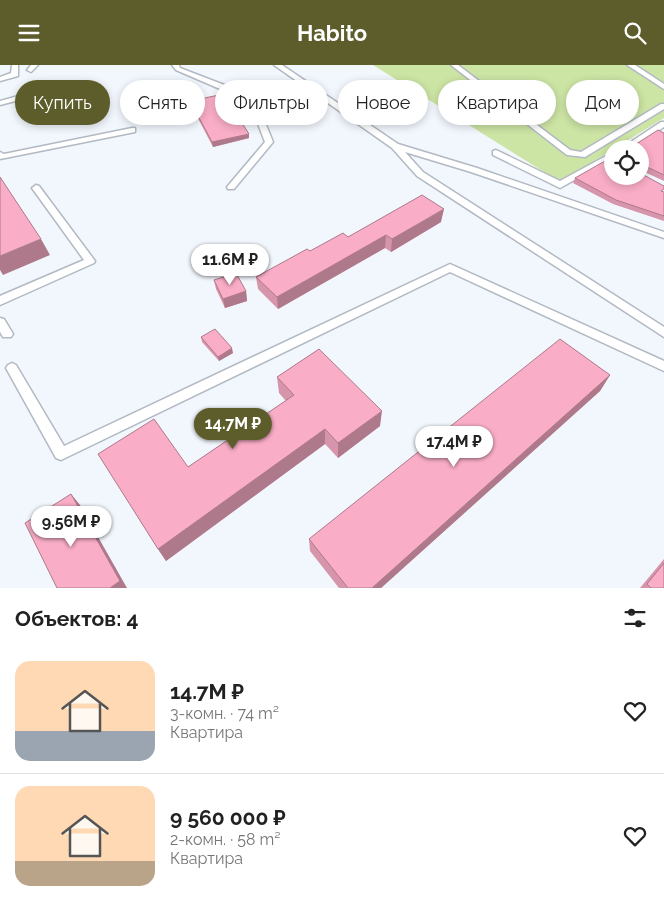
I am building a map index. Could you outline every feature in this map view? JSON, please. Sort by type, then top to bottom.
[{"type":"lane","points":[[0,79],[15,74],[16,65]]},
{"type":"lane","points":[[175,65],[178,69],[237,93],[256,110],[269,142],[232,187]]},
{"type":"lane","points":[[278,65],[396,147],[420,174],[664,333]]},
{"type":"lane","points":[[454,65],[567,152],[582,155],[664,106]]},
{"type":"lane","points":[[630,65],[664,87]]},
{"type":"lane","points":[[0,103],[15,99]]},
{"type":"lane","points":[[638,140],[664,124]]},
{"type":"lane","points":[[0,155],[2,157],[132,130]]},
{"type":"lane","points":[[396,147],[474,170],[664,235]]},
{"type":"lane","points":[[496,153],[560,185],[604,162]]},
{"type":"lane","points":[[0,301],[90,261],[36,188]]},
{"type":"lane","points":[[12,368],[61,454],[450,268],[664,366]]},
{"type":"lane","points":[[0,322],[7,334]]},
{"type":"green space","points":[[373,65],[664,65],[664,118],[628,140],[604,140],[604,155],[560,182],[469,125],[556,125],[556,80],[438,80],[438,106],[428,99],[428,80],[397,80]]},
{"type":"building","points":[[215,96],[215,125],[243,125],[249,134],[212,142],[203,125],[205,125],[205,98]]},
{"type":"building","points":[[658,130],[664,133],[664,175],[649,168],[649,140],[642,140]]},
{"type":"building","points":[[604,162],[604,185],[649,185],[649,178],[664,186],[664,189],[661,191],[664,192],[664,216],[616,200],[575,178]]},
{"type":"building","points":[[0,177],[41,239],[0,256]]},
{"type":"building","points":[[422,195],[444,209],[392,239],[386,235],[277,297],[256,277],[307,249],[310,251],[343,233],[348,237]]},
{"type":"building","points":[[236,273],[246,291],[223,299],[214,280]]},
{"type":"building","points":[[215,329],[232,348],[218,357],[201,337]]},
{"type":"building","points":[[560,339],[610,375],[372,588],[348,588],[309,539]]},
{"type":"building","points":[[319,349],[382,411],[338,443],[325,429],[158,549],[98,454],[154,419],[188,467],[294,395],[277,377]]},
{"type":"building","points":[[71,494],[120,581],[110,588],[57,588],[25,523]]},
{"type":"building","points":[[664,563],[664,588],[651,588],[647,584]]}]
